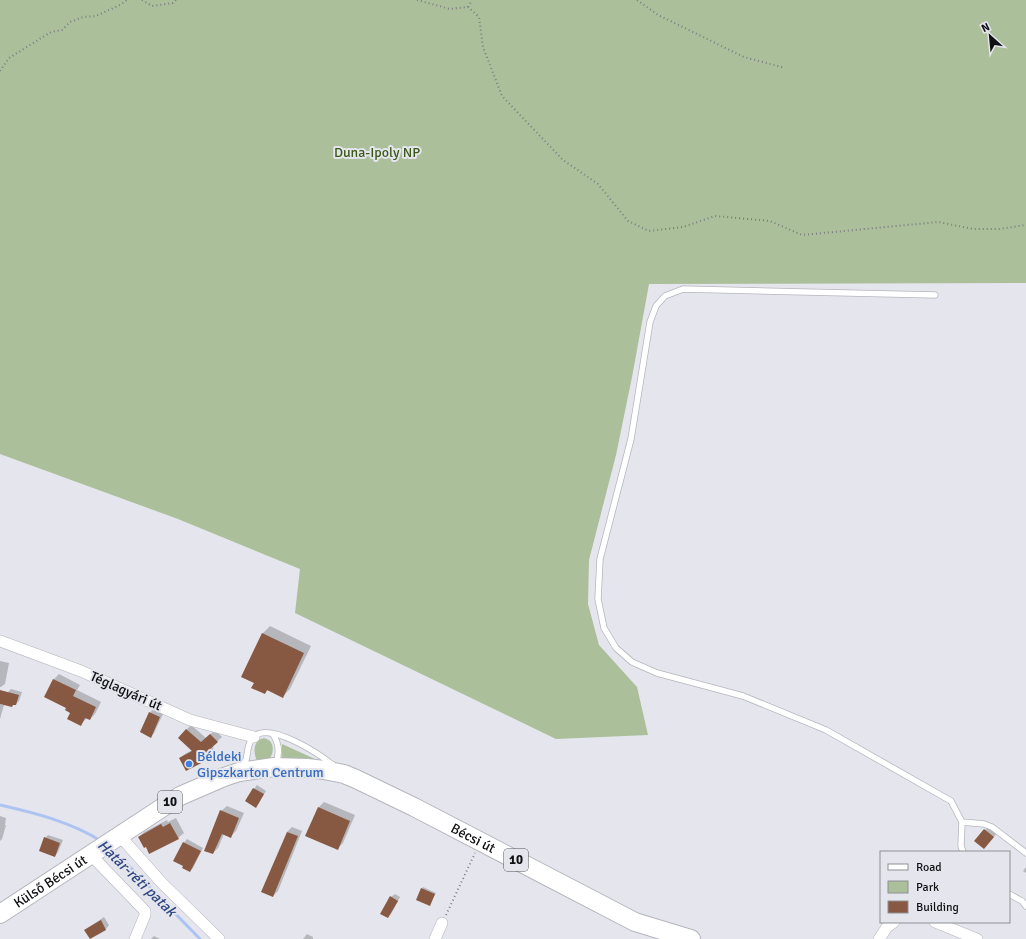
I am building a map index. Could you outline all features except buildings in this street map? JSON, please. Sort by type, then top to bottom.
[{"type":"main road","name":"Külső Bécsi út","points":[[0,914],[180,796],[246,767],[307,768],[344,774]]},
{"type":"main road","name":"Bécsi út","points":[[344,774],[414,807],[635,922],[691,939]]},
{"type":"street","name":"Téglagyári út","points":[[0,641],[81,671],[190,720],[254,737]]},
{"type":"street","points":[[120,836],[161,882],[219,939]]},
{"type":"street","points":[[91,855],[145,911],[145,915],[135,939]]},
{"type":"street","points":[[435,939],[442,923]]},
{"type":"street","points":[[879,939],[887,927],[893,923]]},
{"type":"street","points":[[937,923],[977,939]]},
{"type":"lane","points":[[935,295],[683,289],[665,296],[656,306],[650,322],[631,439],[600,559],[598,600],[604,628],[616,648],[632,662],[657,673],[743,696],[826,730],[951,801],[962,822],[961,846],[963,851]]},
{"type":"lane","points":[[246,767],[250,742],[260,733],[267,733],[287,738],[308,748],[344,774]]},
{"type":"lane","points":[[273,734],[277,741],[278,751],[277,760],[274,767]]},
{"type":"lane","points":[[962,822],[984,824],[992,827],[1026,852]]},
{"type":"lane","points":[[1010,895],[1022,901],[1026,906]]},
{"type":"path","points":[[0,71],[9,58],[51,32],[62,30],[70,22],[82,17],[96,16],[120,5],[127,0]]},
{"type":"path","points":[[142,0],[152,6],[173,3],[176,0]]},
{"type":"path","points":[[417,0],[450,9],[468,7],[479,17],[483,47],[502,96],[563,160],[598,184],[628,221],[649,231],[683,227],[715,216],[770,221],[802,235],[938,222],[973,229],[999,229],[1026,225]]},
{"type":"path","points":[[468,7],[472,0]]},
{"type":"path","points":[[637,0],[658,15],[744,57],[785,68]]},
{"type":"path","points":[[442,923],[480,842]]},
{"type":"green space","name":"Duna-Ipoly NP","points":[[0,0],[1026,0],[1026,283],[649,284],[616,455],[589,560],[588,604],[599,645],[637,687],[648,735],[556,739],[295,613],[300,569],[178,519],[0,454]]},
{"type":"green space","points":[[264,738],[271,742],[273,748],[272,755],[268,761],[257,761],[255,747],[260,739]]},
{"type":"green space","points":[[282,744],[315,759],[316,762],[281,760]]},
{"type":"waterway","name":"Határ-réti patak","points":[[0,805],[65,823],[101,841]]},
{"type":"waterway","name":"Határ-réti patak","points":[[110,849],[127,864],[200,939]]},
{"type":"place","name":"Béldeki Gipszkarton Centrum","points":[[189,764]]}]
